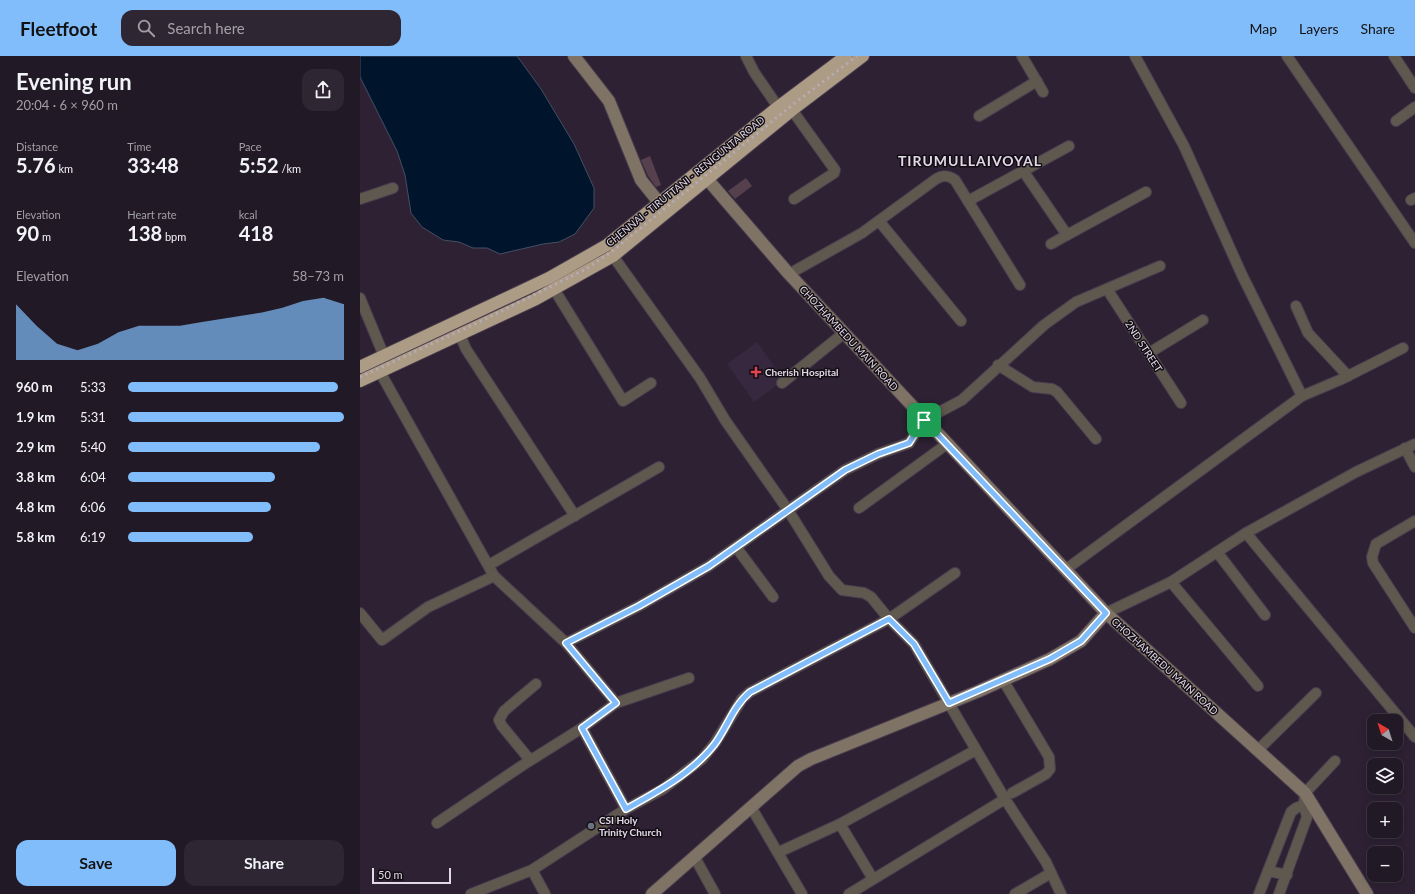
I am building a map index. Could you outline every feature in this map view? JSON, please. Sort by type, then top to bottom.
[{"type":"highway","name":"CHENNAI - TIRUTTANI - RENIGUNTA ROAD","points":[[360,367],[577,264],[607,246],[659,202],[778,107],[805,93],[863,56]]},
{"type":"highway","name":"CHENNAI - TIRUTTANI - RENIGUNTA ROAD","points":[[360,381],[460,335],[554,289],[613,256],[668,213],[792,110],[805,93],[843,57]]},
{"type":"street","points":[[574,56],[609,101],[641,180],[668,213]]},
{"type":"street","points":[[746,56],[754,72],[778,107]]},
{"type":"street","points":[[1022,56],[1044,92]]},
{"type":"street","points":[[1136,56],[1184,146],[1242,275],[1302,396]]},
{"type":"street","points":[[1287,56],[1415,243]]},
{"type":"street","points":[[1394,56],[1415,88]]},
{"type":"street","points":[[979,116],[1037,81]]},
{"type":"street","points":[[1396,120],[1415,107]]},
{"type":"street","points":[[792,110],[835,170],[834,173],[794,199]]},
{"type":"street","points":[[968,201],[1024,172],[1069,146]]},
{"type":"street","points":[[1024,172],[1067,235]]},
{"type":"street","points":[[789,274],[862,233],[941,176],[949,176],[955,180],[1020,285]]},
{"type":"street","name":"CHOZHAMBEDU MAIN ROAD","points":[[708,180],[789,274],[1106,613],[1305,793],[1367,894]]},
{"type":"street","points":[[360,199],[393,188]]},
{"type":"street","points":[[1050,244],[1146,192]]},
{"type":"street","points":[[879,221],[961,321]]},
{"type":"street","points":[[613,256],[700,378],[725,420],[788,510],[829,576],[842,590],[864,594],[871,597],[889,619],[914,644],[976,750],[1008,796],[1061,894]]},
{"type":"street","points":[[566,643],[645,603],[709,566],[845,470],[878,454],[909,443],[924,420],[962,400],[998,365],[1044,325],[1076,302],[1160,266]]},
{"type":"street","points":[[554,289],[623,401],[652,384]]},
{"type":"street","name":"2ND STREET","points":[[1107,289],[1181,403]]},
{"type":"street","points":[[360,298],[384,356]]},
{"type":"street","points":[[1296,306],[1308,333],[1348,376]]},
{"type":"street","points":[[1149,353],[1203,320]]},
{"type":"street","points":[[782,383],[844,333]]},
{"type":"street","points":[[460,335],[466,349],[575,516]]},
{"type":"street","points":[[1065,570],[1302,396],[1348,376],[1403,348]]},
{"type":"street","points":[[998,365],[1034,387],[1052,389],[1057,392],[1096,439]]},
{"type":"street","points":[[380,372],[494,576],[566,643],[616,703]]},
{"type":"street","points":[[859,508],[947,444]]},
{"type":"street","points":[[652,894],[798,766],[811,759],[1004,680],[1050,659],[1081,641],[1106,613],[1171,582],[1246,533],[1356,472],[1415,444]]},
{"type":"street","points":[[1405,448],[1415,467]]},
{"type":"street","points":[[489,565],[659,467]]},
{"type":"street","points":[[1415,522],[1376,544],[1372,556],[1373,563],[1415,628]]},
{"type":"street","points":[[1246,533],[1415,737]]},
{"type":"street","points":[[736,547],[773,597]]},
{"type":"street","points":[[1217,552],[1265,615]]},
{"type":"street","points":[[471,894],[532,870],[626,809],[663,788],[702,759],[715,743],[742,699],[750,692],[889,619],[955,573]]},
{"type":"street","points":[[360,613],[382,640],[428,607],[494,576]]},
{"type":"street","points":[[1171,582],[1258,686]]},
{"type":"street","points":[[438,823],[530,760],[582,728],[616,703],[688,678]]},
{"type":"street","points":[[849,894],[1046,774],[1050,764],[1049,757],[1004,680]]},
{"type":"street","points":[[530,760],[502,726],[499,720],[504,711],[536,684]]},
{"type":"street","points":[[1258,750],[1316,693]]},
{"type":"street","points":[[1406,726],[1415,719]]},
{"type":"street","points":[[582,728],[626,809]]},
{"type":"street","points":[[779,852],[840,824],[976,750]]},
{"type":"street","points":[[1279,894],[1307,817],[1304,805],[1305,793],[1335,761]]},
{"type":"street","points":[[1259,894],[1291,812],[1304,805]]},
{"type":"street","points":[[751,807],[779,852],[802,894]]},
{"type":"street","points":[[840,824],[873,879]]},
{"type":"street","points":[[694,856],[715,894]]},
{"type":"street","points":[[532,870],[545,894]]},
{"type":"street","points":[[1268,871],[1287,875]]},
{"type":"street","points":[[1015,894],[1051,873]]},
{"type":"shaded area","name":"Cherish Hospital","points":[[757,342],[784,380],[754,402],[727,364]]},
{"type":"water","points":[[360,56],[517,56],[541,89],[574,144],[594,188],[594,208],[575,234],[559,242],[543,244],[500,254],[487,248],[473,248],[459,242],[443,240],[422,227],[411,213],[405,175],[397,151],[360,77]]},
{"type":"building","points":[[650,156],[661,185],[656,187],[648,176],[641,160]]},
{"type":"building","points":[[746,178],[752,186],[735,199],[728,191]]},
{"type":"railway","points":[[360,377],[481,321],[586,269],[611,252],[791,106],[857,56]]},
{"type":"place","name":"Cherish Hospital","points":[[756,372]]},
{"type":"place","name":"CSI Holy Trinity Church","points":[[591,826]]},
{"type":"district","name":"TIRUMULLAIVOYAL","points":[[970,161]]},
{"type":"route","points":[[924,420],[1106,613],[1081,641],[1050,659],[949,703],[914,644],[889,619],[750,692],[742,699],[715,743],[702,759],[663,788],[626,809],[582,728],[616,703],[566,643],[639,606],[709,566],[845,470],[878,454],[909,443],[924,420]]}]
